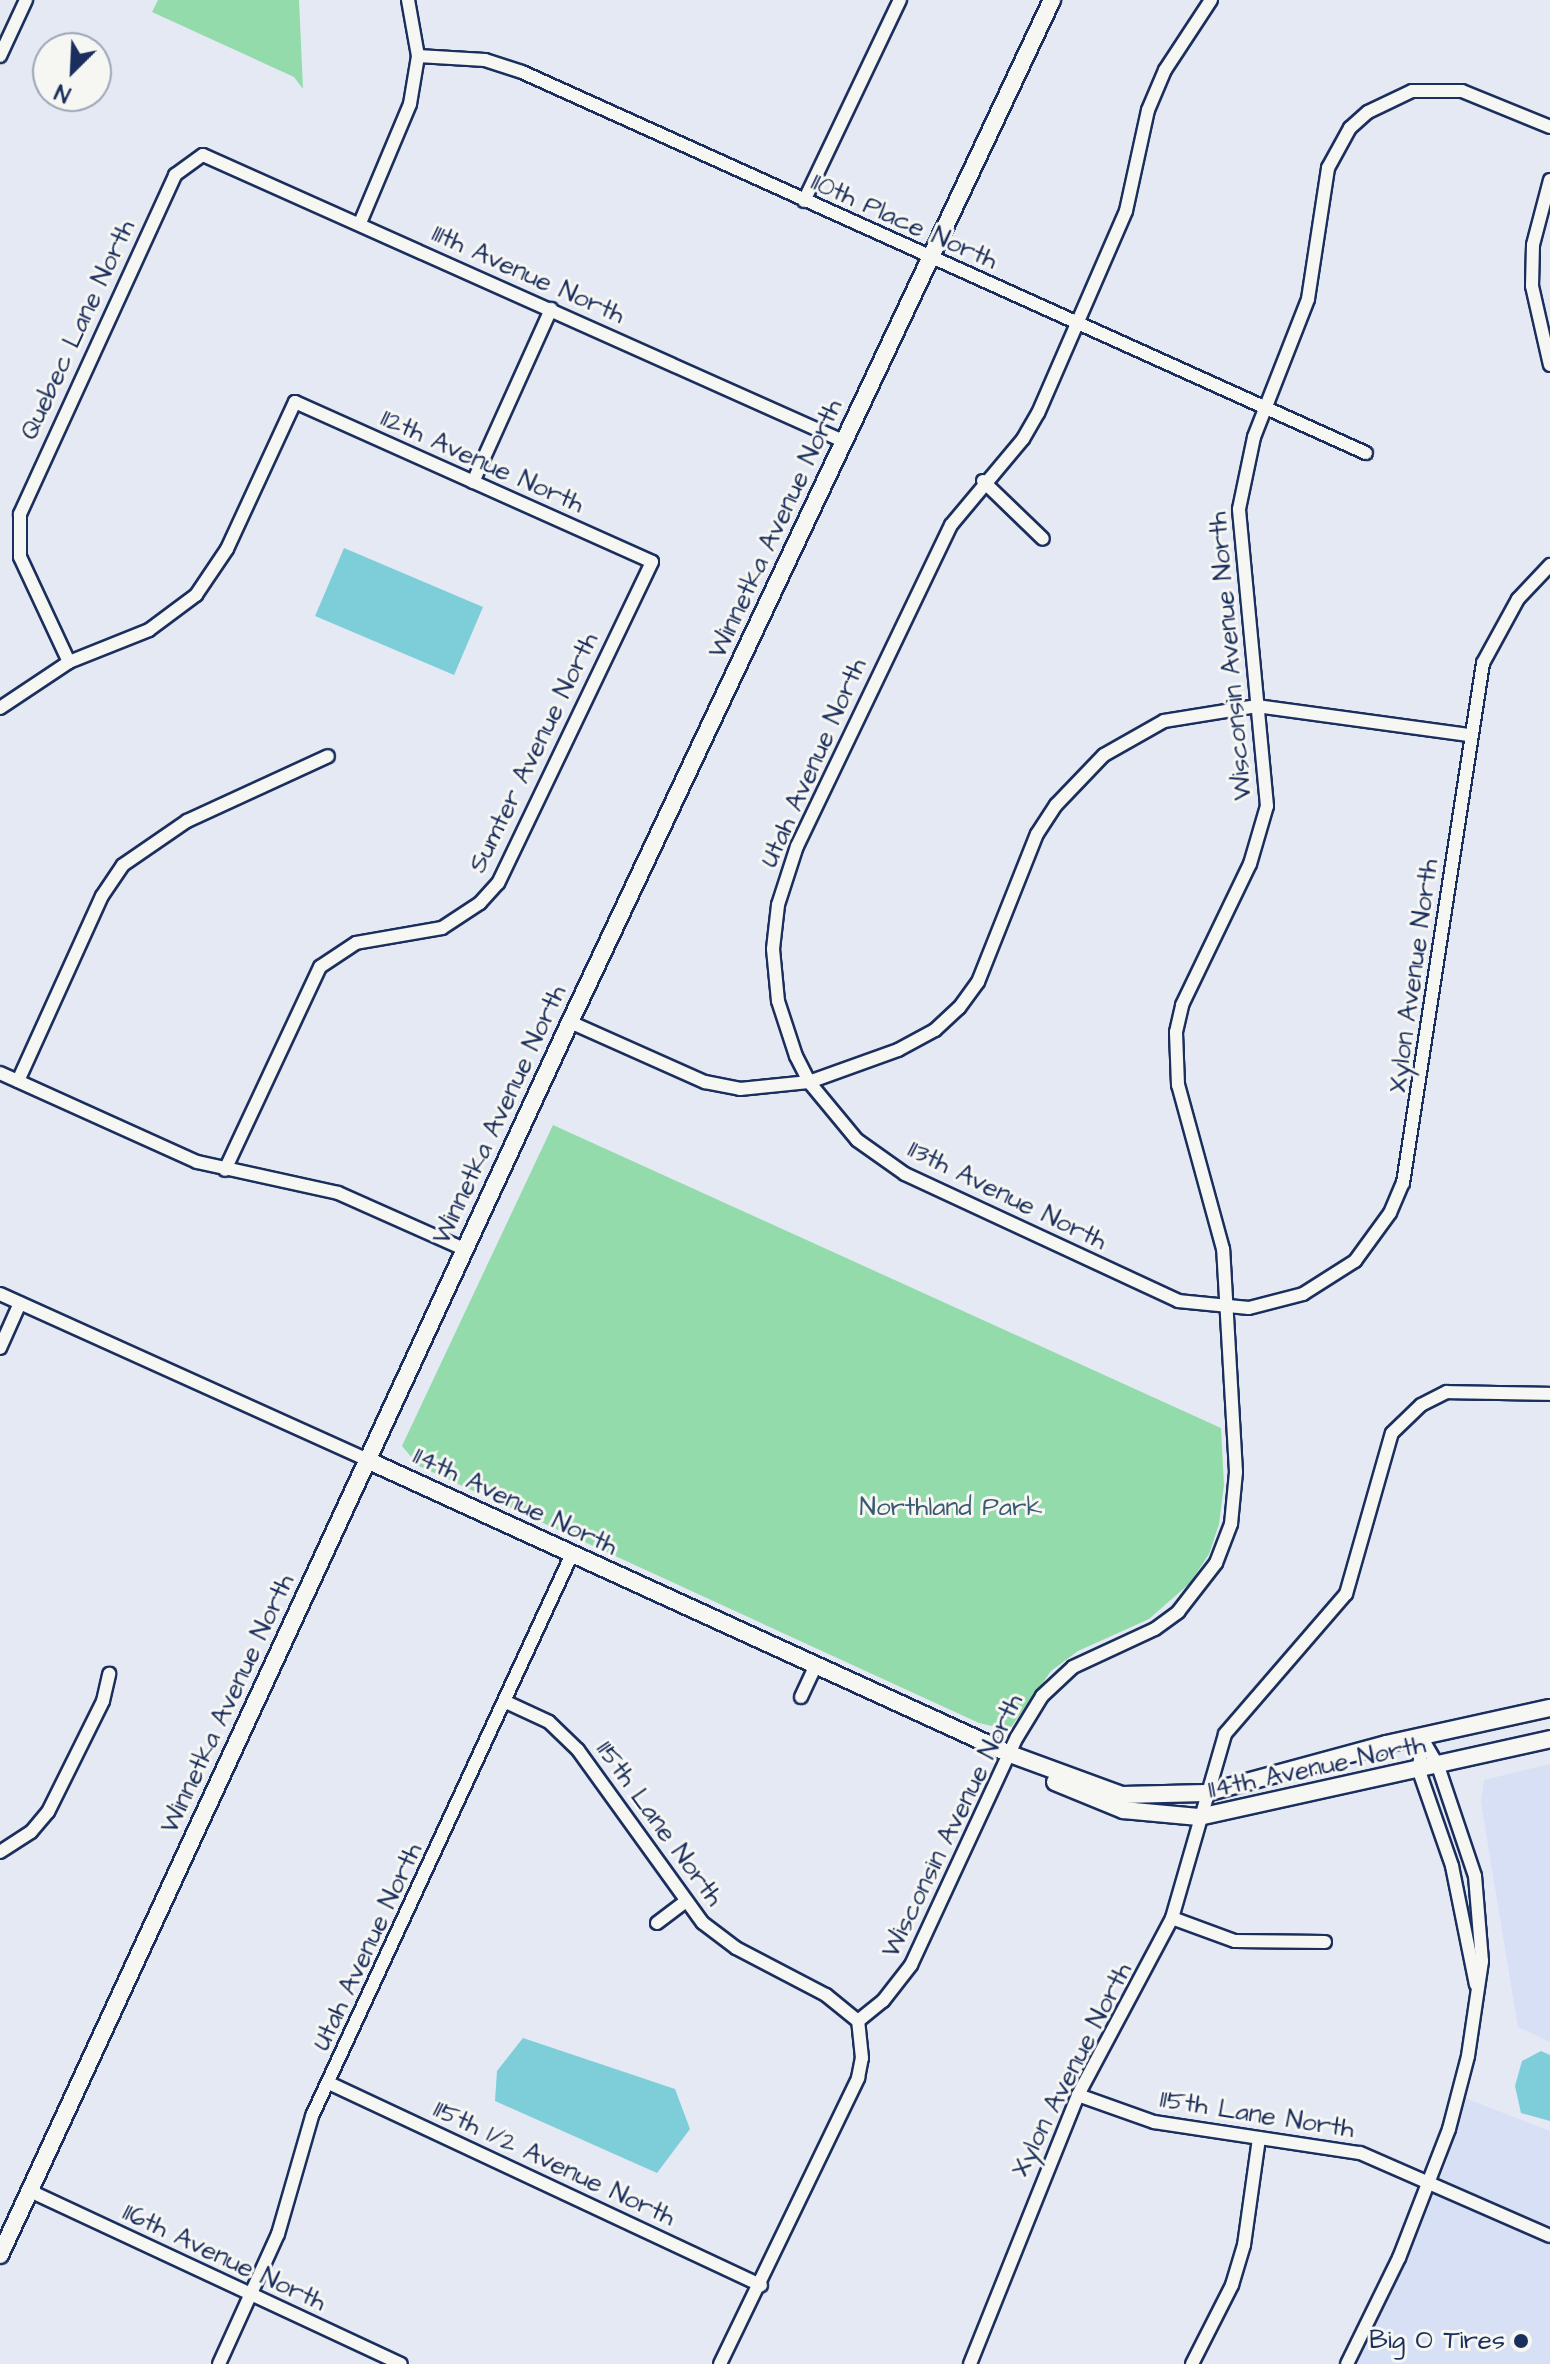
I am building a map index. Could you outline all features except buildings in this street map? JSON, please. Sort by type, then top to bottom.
[{"type":"street","points":[[0,56],[26,0]]},
{"type":"street","points":[[360,223],[401,131],[418,56],[408,0]]},
{"type":"street","points":[[804,201],[900,0]]},
{"type":"street","name":"Winnetka Avenue North","points":[[0,2255],[464,1249],[1052,0]]},
{"type":"street","name":"Utah Avenue North","points":[[809,1082],[778,1001],[773,949],[783,884],[936,553],[983,481],[1023,439],[1126,211],[1159,83],[1211,0]]},
{"type":"street","name":"110th Place North","points":[[418,56],[485,60],[522,72],[930,259],[1366,453]]},
{"type":"street","name":"Wisconsin Avenue North","points":[[858,2021],[883,2001],[911,1965],[1028,1717],[1059,1677],[1165,1621],[1194,1594],[1222,1551],[1236,1485],[1226,1308],[1217,1212],[1178,1085],[1176,1032],[1182,1005],[1261,837],[1267,806],[1239,509],[1243,471],[1308,299],[1328,168],[1350,128],[1389,99],[1438,88],[1486,98],[1550,127]]},
{"type":"street","name":"111th Avenue North","points":[[193,158],[221,159],[843,441]]},
{"type":"street","name":"Quebec Lane North","points":[[69,662],[20,557],[20,514],[175,175],[193,158]]},
{"type":"street","points":[[1550,180],[1533,245],[1532,286],[1550,365]]},
{"type":"street","points":[[473,482],[551,309]]},
{"type":"street","name":"112th Avenue North","points":[[69,662],[149,630],[196,595],[227,549],[295,402],[652,562]]},
{"type":"street","points":[[983,481],[1043,539]]},
{"type":"street","name":"Sumter Avenue North","points":[[225,1170],[320,967],[356,943],[442,928],[480,903],[498,883],[652,562]]},
{"type":"street","name":"Xylon Avenue North","points":[[1226,1308],[1278,1303],[1327,1282],[1374,1238],[1403,1183],[1483,663],[1498,630],[1550,565]]},
{"type":"street","points":[[0,708],[69,662]]},
{"type":"street","points":[[570,1022],[705,1082],[740,1089],[809,1082],[898,1050],[935,1030],[959,1008],[983,971],[1037,834],[1078,778],[1104,755],[1164,721],[1257,706],[1470,735]]},
{"type":"street","points":[[18,1081],[102,896],[123,865],[187,821],[328,756]]},
{"type":"street","points":[[0,1073],[169,1150],[225,1170],[338,1193],[464,1249]]},
{"type":"street","name":"113th Avenue North","points":[[809,1082],[857,1140],[905,1174],[1158,1292],[1226,1308]]},
{"type":"street","name":"114th Avenue North","points":[[0,1294],[1010,1754],[1122,1795],[1206,1793],[1550,1708]]},
{"type":"street","points":[[0,1348],[20,1303]]},
{"type":"street","name":"Xylon Avenue North","points":[[970,2364],[1078,2095],[1172,1918],[1206,1793],[1232,1723],[1346,1594],[1385,1447],[1398,1425],[1421,1405],[1447,1392],[1550,1394]]},
{"type":"street","name":"Utah Avenue North","points":[[219,2364],[278,2234],[302,2146],[329,2083],[572,1554]]},
{"type":"street","points":[[801,1697],[816,1665]]},
{"type":"street","points":[[0,1852],[31,1832],[48,1812],[103,1701],[109,1674]]},
{"type":"street","name":"115th Lane North","points":[[506,1702],[549,1722],[578,1750],[684,1903],[719,1937],[826,1995],[858,2021]]},
{"type":"street","points":[[1347,2364],[1430,2180],[1460,2091],[1477,1988],[1482,1926],[1475,1876],[1438,1766],[1422,1738]]},
{"type":"street","points":[[1422,1738],[1419,1771],[1452,1866],[1477,1988]]},
{"type":"street","name":"114th Avenue North","points":[[1010,1754],[1037,1774],[1102,1803],[1142,1814],[1199,1817],[1419,1771],[1550,1739]]},
{"type":"street","points":[[657,1923],[684,1903]]},
{"type":"street","points":[[1172,1918],[1235,1941],[1325,1942]]},
{"type":"street","points":[[720,2364],[761,2285],[858,2078],[862,2058],[858,2021]]},
{"type":"street","name":"115th 1/2 Avenue North","points":[[329,2083],[761,2285]]},
{"type":"street","name":"115th Lane North","points":[[1078,2095],[1154,2122],[1360,2153],[1430,2180],[1550,2236]]},
{"type":"street","points":[[1192,2364],[1232,2285],[1244,2245],[1259,2138]]},
{"type":"street","name":"116th Avenue North","points":[[30,2191],[401,2364]]},
{"type":"shaded area","points":[[1550,1764],[1550,2042],[1518,2027],[1481,1802],[1484,1780]]},
{"type":"shaded area","points":[[1465,2098],[1550,2131],[1550,2364],[1357,2364],[1446,2164]]},
{"type":"green space","points":[[158,0],[299,0],[303,89],[294,77],[152,12]]},
{"type":"green space","name":"Northland Park","points":[[553,1125],[1221,1428],[1224,1485],[1219,1524],[1209,1554],[1190,1583],[1149,1619],[1078,1651],[1051,1671],[1009,1730],[979,1723],[419,1466],[402,1446]]},
{"type":"water","points":[[344,548],[483,607],[454,675],[315,616]]},
{"type":"water","points":[[523,2038],[675,2089],[690,2129],[657,2173],[495,2101],[497,2071]]},
{"type":"water","points":[[1541,2051],[1550,2055],[1550,2121],[1521,2113],[1515,2086],[1522,2061]]},
{"type":"place","name":"Big O Tires","points":[[1521,2341]]}]
